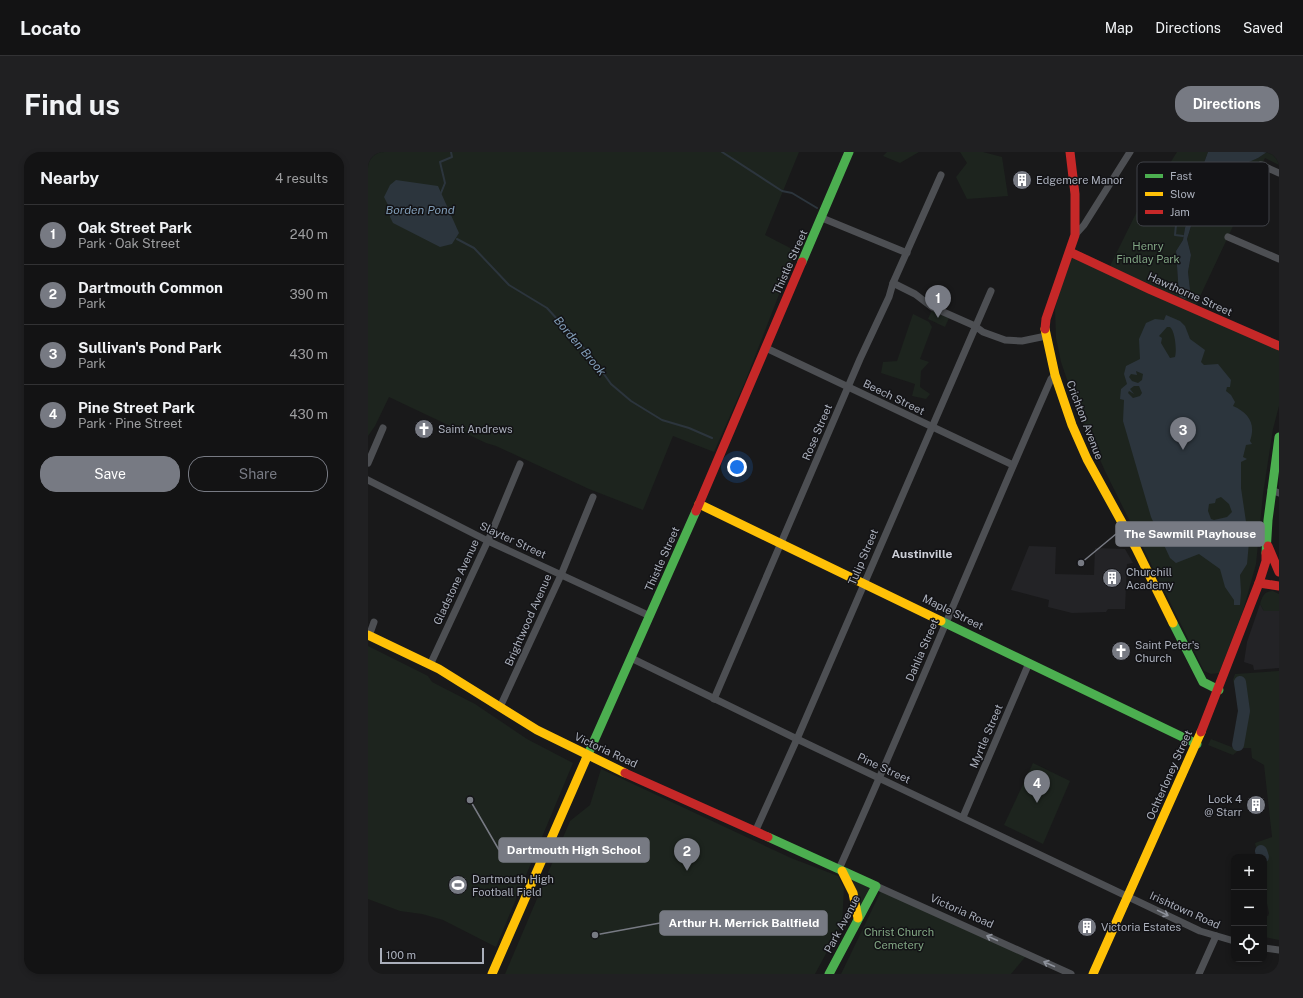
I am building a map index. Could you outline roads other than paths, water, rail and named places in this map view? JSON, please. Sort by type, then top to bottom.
[{"type":"main road","name":"Thistle Street","points":[[492,974],[699,504],[849,152]]},
{"type":"main road","name":"Crichton Avenue","points":[[1070,152],[1075,194],[1075,235],[1046,319],[1046,336],[1055,375],[1072,425],[1087,460],[1136,548],[1199,676],[1203,682],[1219,690]]},
{"type":"main road","name":"Hawthorne Street","points":[[1070,252],[1151,290],[1279,346]]},
{"type":"main road","points":[[1279,437],[1275,492],[1268,520],[1268,546],[1279,572]]},
{"type":"main road","name":"Maple Street","points":[[699,504],[864,582],[1197,744]]},
{"type":"main road","name":"Ochterloney Street","points":[[1093,974],[1197,744],[1259,583],[1266,561],[1268,546]]},
{"type":"main road","points":[[1259,583],[1279,586]]},
{"type":"main road","name":"Victoria Road","points":[[369,636],[430,665],[537,730],[587,756],[876,886]]},
{"type":"main road","points":[[841,870],[848,880],[855,896],[858,918]]},
{"type":"main road","name":"Park Avenue","points":[[829,974],[876,886]]},
{"type":"street","points":[[1075,235],[1084,225],[1130,152]]},
{"type":"street","points":[[1269,168],[1279,173]]},
{"type":"street","name":"Rose Street","points":[[714,699],[941,175]]},
{"type":"street","points":[[822,218],[907,253]]},
{"type":"street","points":[[1228,237],[1279,260]]},
{"type":"street","points":[[893,283],[915,294],[932,307],[975,326],[983,332],[1005,340],[1022,341],[1046,336]]},
{"type":"street","name":"Tulip Street","points":[[755,832],[797,739],[991,291]]},
{"type":"street","name":"Beech Street","points":[[766,348],[1013,465]]},
{"type":"street","name":"Dahlia Street","points":[[841,870],[1013,465],[1051,379],[1055,375]]},
{"type":"street","points":[[368,463],[383,428]]},
{"type":"street","name":"Gladstone Avenue","points":[[430,665],[488,541],[520,464]]},
{"type":"street","name":"Slayter Street","points":[[368,480],[488,541],[650,616]]},
{"type":"street","name":"Brightwood Avenue","points":[[500,707],[561,575],[593,498]]},
{"type":"street","points":[[369,636],[374,622]]},
{"type":"street","name":"Pine Street","points":[[631,658],[797,739],[1128,896]]},
{"type":"street","name":"Myrtle Street","points":[[962,817],[1029,663]]},
{"type":"street","name":"Victoria Road","points":[[876,886],[1071,974]]},
{"type":"street","name":"Irishtown Road","points":[[1128,896],[1200,931],[1231,940]]},
{"type":"street","points":[[1199,974],[1216,936]]},
{"type":"street","points":[[1267,948],[1279,950]]},
{"type":"water","points":[[1208,152],[1267,152],[1249,162],[1204,162]]},
{"type":"water","name":"Borden Pond","points":[[396,180],[438,186],[459,233],[452,244],[440,247],[393,223],[390,217],[389,207],[384,197],[390,185]]},
{"type":"water","points":[[1186,226],[1191,226],[1187,239],[1191,255],[1188,272],[1190,290],[1185,299],[1179,296],[1176,251],[1183,240]]},
{"type":"water","points":[[1166,315],[1180,321],[1185,326],[1190,339],[1205,350],[1201,362],[1204,365],[1218,364],[1231,380],[1230,387],[1227,387],[1226,391],[1231,395],[1235,402],[1233,406],[1243,412],[1250,420],[1252,435],[1250,441],[1252,444],[1246,445],[1243,457],[1247,459],[1241,462],[1241,488],[1249,542],[1247,564],[1240,575],[1240,605],[1234,605],[1234,600],[1225,587],[1220,569],[1199,554],[1176,563],[1170,558],[1151,517],[1123,421],[1124,400],[1120,399],[1121,389],[1127,384],[1124,374],[1126,366],[1140,359],[1139,339],[1146,323],[1155,319],[1164,320]],"holes":[[[1167,327],[1172,329],[1176,350],[1175,357],[1170,358],[1161,343],[1162,338],[1159,336]],[[1136,371],[1143,374],[1142,380],[1138,383],[1132,381],[1129,377],[1131,374],[1137,375]],[[1134,386],[1139,386],[1142,393],[1140,396],[1133,398],[1128,393],[1129,391],[1134,394],[1130,389]],[[1221,497],[1229,504],[1232,512],[1227,517],[1214,520],[1211,519],[1208,511],[1209,504],[1215,503],[1216,499]]]},
{"type":"waterway","points":[[441,193],[445,183],[440,162],[452,157],[451,152]]},
{"type":"waterway","points":[[722,152],[782,191],[792,193],[817,208]]},
{"type":"waterway","points":[[1176,226],[1175,235],[1183,236]]},
{"type":"waterway","name":"Borden Brook","points":[[457,239],[474,248],[509,285],[547,308],[591,356],[611,384],[631,401],[662,420],[689,428],[712,438]]},
{"type":"waterway","points":[[1238,745],[1244,711],[1240,682]]},
{"type":"place","name":"Edgemere Manor","points":[[1022,180]]},
{"type":"place","name":"Oak Street Park","points":[[938,318]]},
{"type":"place","name":"Saint Andrews","points":[[424,429]]},
{"type":"place","name":"Sullivan's Pond Park","points":[[1183,450]]},
{"type":"place","name":"The Sawmill Playhouse","points":[[1081,563]]},
{"type":"place","name":"Churchill Academy","points":[[1112,578]]},
{"type":"place","name":"Saint Peter's Church","points":[[1121,651]]},
{"type":"place","name":"Dartmouth High School","points":[[470,800]]},
{"type":"place","name":"Pine Street Park","points":[[1037,803]]},
{"type":"place","name":"Lock 4 @ Starr","points":[[1256,805]]},
{"type":"place","name":"Dartmouth Common","points":[[687,871]]},
{"type":"place","name":"Dartmouth High Football Field","points":[[458,885]]},
{"type":"place","name":"Victoria Estates","points":[[1087,927]]},
{"type":"place","name":"Arthur H. Merrick Ballfield","points":[[595,935]]},
{"type":"district","name":"Austinville","points":[[922,554]]},
{"type":"park label","name":"Henry Findlay Park","points":[[1148,252]]},
{"type":"park label","name":"Christ Church Cemetery","points":[[899,938]]}]
